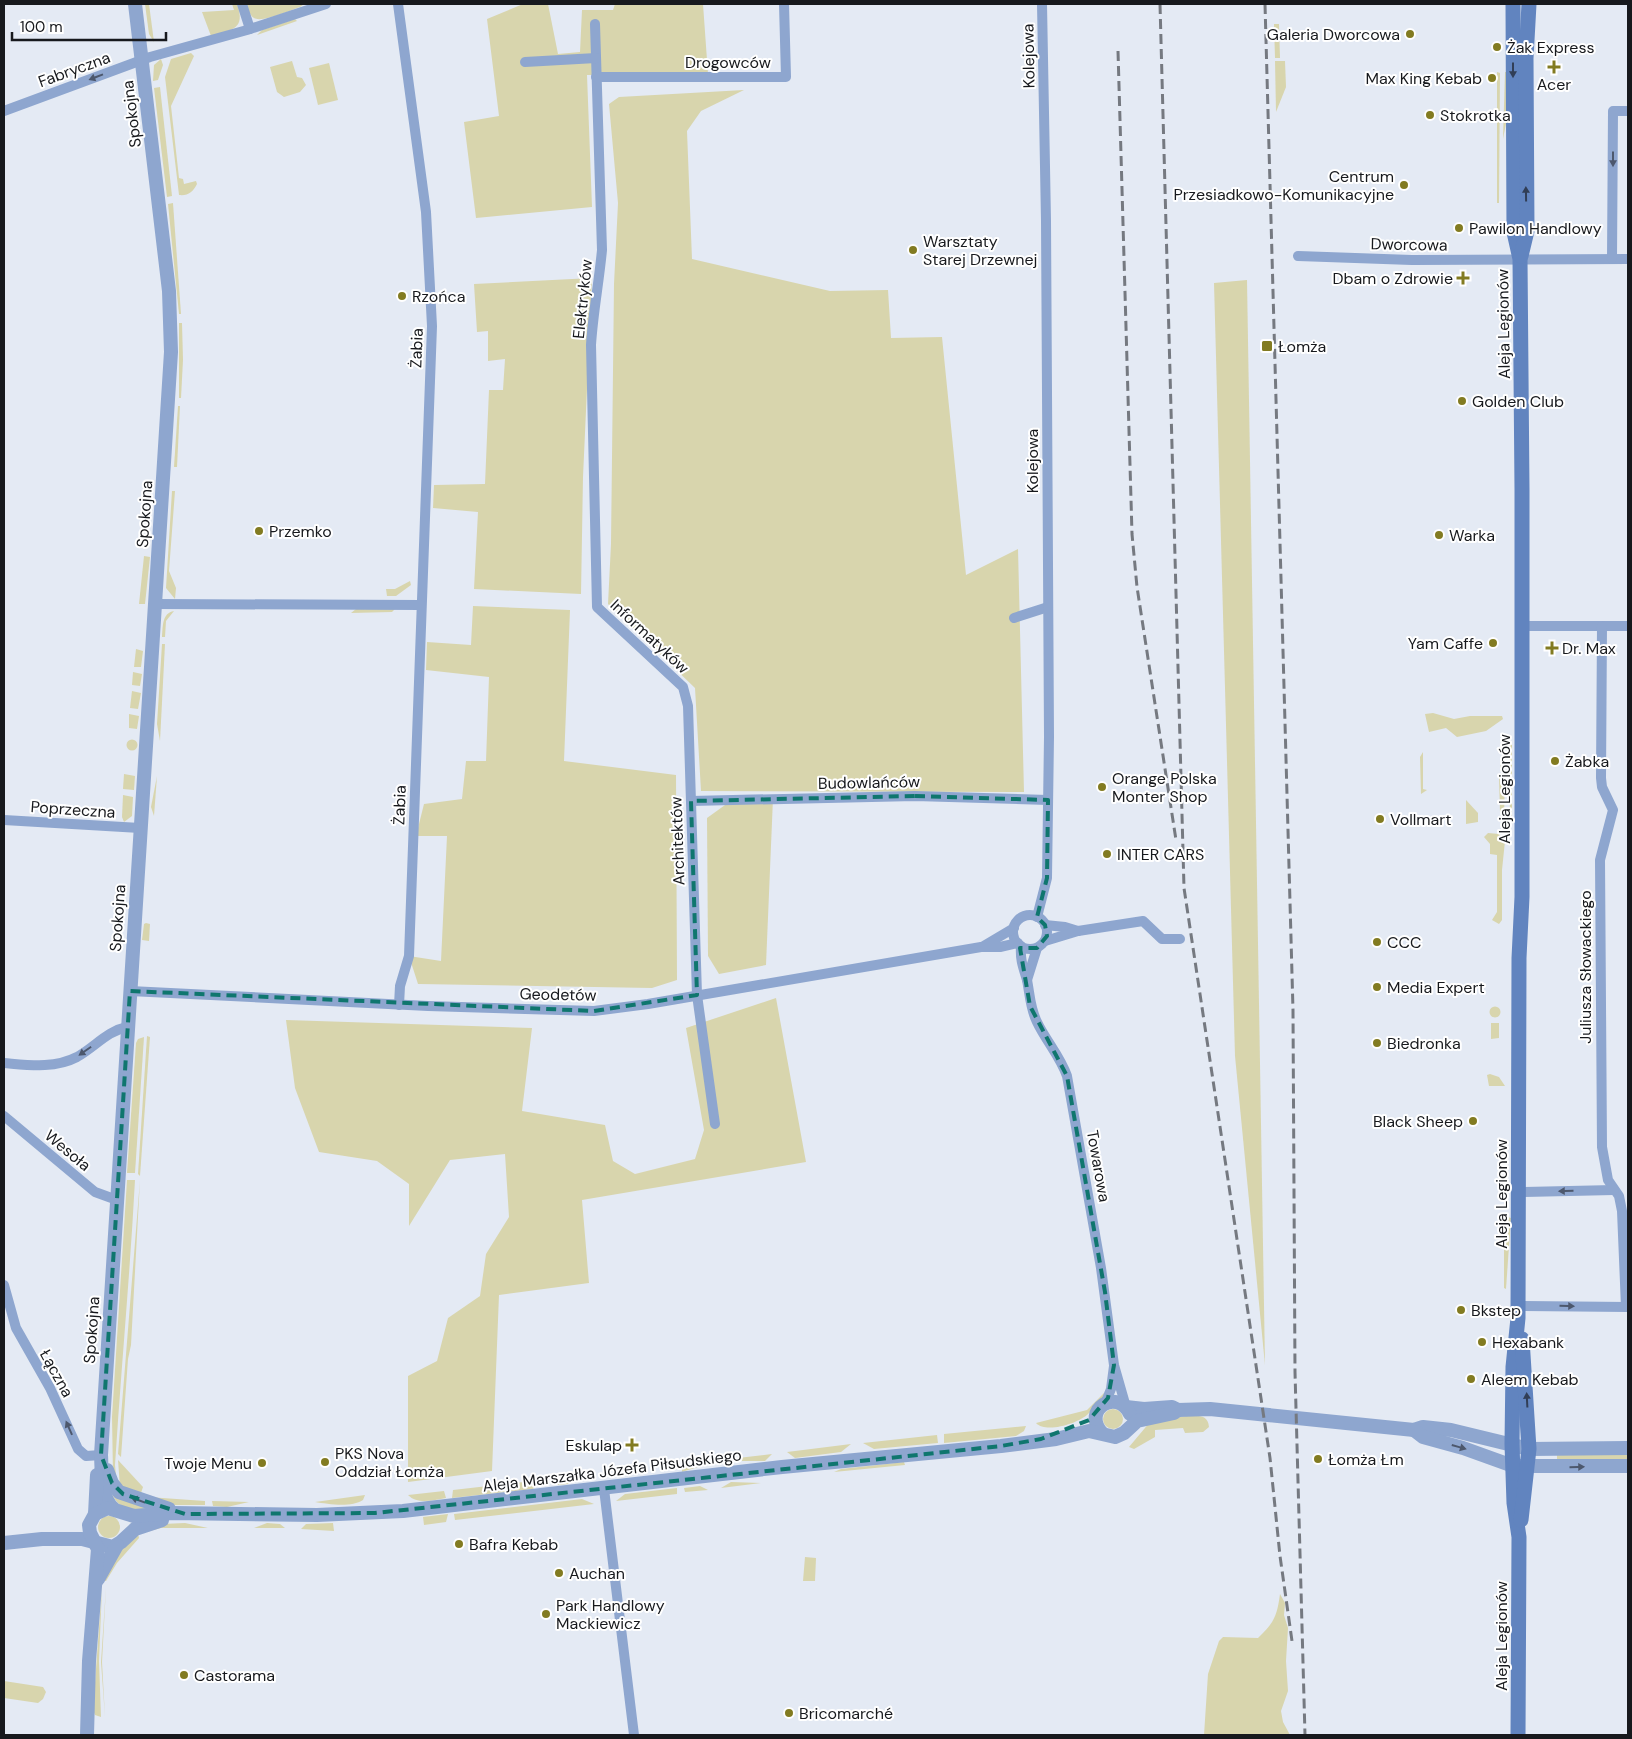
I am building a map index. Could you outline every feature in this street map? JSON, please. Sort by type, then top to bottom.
[{"type":"main road","name":"Aleja Legionów","points":[[1513,4],[1514,232],[1520,260],[1522,626],[1518,1312],[1513,1368],[1512,1444],[1519,1537],[1518,1735]]},
{"type":"main road","name":"Aleja Legionów","points":[[1520,260],[1527,232],[1526,58],[1529,4]]},
{"type":"main road","name":"Aleja Legionów","points":[[1518,1312],[1525,1358],[1529,1449],[1519,1537]]},
{"type":"street","name":"Spokojna","points":[[118,1511],[109,1503],[104,1487],[101,1455],[170,383],[171,335],[169,291],[135,4]]},
{"type":"street","points":[[242,4],[250,29]]},
{"type":"street","name":"Fabryczna","points":[[4,111],[142,60],[250,29],[326,4]]},
{"type":"street","name":"Żabia","points":[[398,4],[426,212],[431,274],[432,326],[409,956],[400,986],[399,1005]]},
{"type":"street","name":"Drogowców","points":[[596,77],[786,77],[784,4]]},
{"type":"street","name":"Kolejowa","points":[[1037,917],[1047,878],[1048,800],[1046,221],[1042,4]]},
{"type":"street","name":"Elektryków","points":[[595,24],[602,250],[599,284],[592,314],[597,607]]},
{"type":"street","points":[[525,62],[596,58]]},
{"type":"street","points":[[1612,259],[1613,111],[1628,111]]},
{"type":"street","name":"Dworcowa","points":[[1298,256],[1520,260],[1628,259]]},
{"type":"street","points":[[156,604],[421,605]]},
{"type":"street","name":"Informatyków","points":[[597,607],[683,687]]},
{"type":"street","points":[[1014,618],[1048,607]]},
{"type":"street","points":[[1522,626],[1628,626]]},
{"type":"street","name":"Juliusza Słowackiego","points":[[1602,626],[1601,778],[1602,787],[1613,810],[1600,860],[1602,1147],[1608,1180],[1619,1196],[1622,1211],[1627,1307]]},
{"type":"street","name":"Architektów","points":[[683,687],[688,706],[698,995],[715,1124]]},
{"type":"street","name":"Budowlańców","points":[[691,802],[915,796],[1048,800]]},
{"type":"street","name":"Poprzeczna","points":[[4,820],[140,828]]},
{"type":"street","points":[[1026,916],[1037,917],[1047,930],[1027,980],[1020,964],[1019,945],[1014,936],[1014,928],[1017,922],[1026,916]]},
{"type":"street","points":[[981,947],[1019,945],[1031,949],[1078,931],[1143,921],[1162,940],[1180,939]]},
{"type":"street","points":[[1045,925],[1065,926],[1078,931]]},
{"type":"street","points":[[981,947],[1014,928]]},
{"type":"street","name":"Geodetów","points":[[130,991],[399,1005],[594,1011],[981,947]]},
{"type":"street","name":"Towarowa","points":[[1027,980],[1030,1006],[1046,1038],[1062,1061],[1067,1076],[1101,1268],[1114,1365],[1126,1407]]},
{"type":"street","points":[[4,1063],[57,1064],[78,1056],[112,1032],[127,1028]]},
{"type":"street","name":"Wesoła","points":[[4,1116],[95,1192],[117,1200]]},
{"type":"street","points":[[1519,1192],[1614,1190]]},
{"type":"street","name":"Łączna","points":[[4,1285],[21,1338],[50,1388],[78,1449],[86,1456],[101,1455]]},
{"type":"street","points":[[1518,1312],[1627,1307]]},
{"type":"street","name":"Towarowa","points":[[1101,1408],[1111,1389],[1114,1365]]},
{"type":"street","name":"Aleja Marszałka Józefa Piłsudskiego","points":[[1041,1439],[1053,1432],[1084,1422],[1101,1408],[1114,1402],[1135,1410],[1172,1407],[1178,1410],[1237,1411],[1414,1430],[1423,1426],[1451,1430],[1529,1449],[1628,1448]]},
{"type":"street","points":[[1126,1407],[1131,1417],[1130,1426]]},
{"type":"street","points":[[1101,1408],[1097,1426],[1102,1434]]},
{"type":"street","name":"Aleja Marszałka Józefa Piłsudskiego","points":[[4,1543],[42,1539],[79,1529],[103,1509],[134,1516],[375,1513],[1041,1439],[1056,1439],[1090,1431],[1111,1437],[1120,1436],[1137,1421],[1174,1413],[1178,1410]]},
{"type":"street","name":"Aleja Marszałka Józefa Piłsudskiego","points":[[1414,1430],[1423,1437],[1463,1448],[1513,1466],[1528,1468],[1628,1466]]},
{"type":"street","name":"Spokojna","points":[[93,1517],[97,1467],[101,1455]]},
{"type":"street","points":[[101,1455],[111,1481],[119,1492],[154,1506],[185,1514]]},
{"type":"street","points":[[604,1489],[634,1735]]},
{"type":"street","points":[[97,1582],[122,1541],[128,1526],[118,1511]]},
{"type":"street","name":"Aleja Marszałka Józefa Piłsudskiego","points":[[42,1539],[95,1542],[106,1547],[122,1541],[144,1525],[185,1514]]},
{"type":"street","points":[[87,1735],[89,1661],[97,1582],[98,1549],[90,1533],[93,1517]]},
{"type":"highlighted area","points":[[915,796],[1048,800],[1047,878],[1037,917],[1045,925],[1047,936],[1037,948],[1020,948],[1030,1006],[1067,1076],[1105,1292],[1114,1365],[1108,1398],[1089,1420],[1041,1439],[1001,1446],[375,1513],[185,1514],[123,1494],[112,1483],[101,1455],[130,991],[594,1011],[697,995],[691,801]]},
{"type":"shaded area","points":[[145,4],[149,4],[154,42],[149,34]]},
{"type":"shaded area","points":[[232,4],[237,4],[240,19],[238,24],[231,30],[211,36],[202,12],[234,10]]},
{"type":"shaded area","points":[[247,4],[304,4],[277,16],[258,19],[251,15]]},
{"type":"shaded area","points":[[523,4],[548,4],[558,54],[580,52],[582,10],[613,10],[615,4],[703,4],[708,74],[587,75],[592,207],[476,218],[464,122],[499,116],[487,19]]},
{"type":"shaded area","points":[[295,19],[297,21],[257,35],[262,30]]},
{"type":"shaded area","points":[[1274,24],[1279,24],[1280,58],[1275,58]]},
{"type":"shaded area","points":[[191,53],[194,56],[171,106],[179,178],[183,179],[184,184],[196,181],[197,184],[190,193],[179,195],[165,77],[171,59]]},
{"type":"shaded area","points":[[161,59],[163,65],[158,80],[153,81],[154,65]]},
{"type":"shaded area","points":[[292,61],[297,77],[302,78],[306,85],[300,92],[284,97],[277,92],[270,67]]},
{"type":"shaded area","points":[[1275,61],[1285,61],[1286,87],[1276,112]]},
{"type":"shaded area","points":[[329,63],[338,100],[318,105],[309,68]]},
{"type":"shaded area","points":[[1497,72],[1500,73],[1499,203],[1497,203]]},
{"type":"shaded area","points":[[1505,72],[1507,72],[1508,113],[1503,139]]},
{"type":"shaded area","points":[[160,87],[172,196],[167,197],[154,88]]},
{"type":"shaded area","points":[[744,90],[701,111],[687,131],[692,259],[830,291],[888,290],[891,338],[942,337],[966,575],[1018,549],[1024,792],[701,791],[695,688],[608,604],[611,544],[614,284],[618,203],[609,104],[619,97]]},
{"type":"shaded area","points":[[173,203],[181,314],[179,314],[168,204]]},
{"type":"shaded area","points":[[592,278],[583,477],[581,594],[474,589],[478,512],[433,508],[434,485],[485,484],[489,390],[503,390],[505,359],[488,361],[488,331],[477,332],[474,284]]},
{"type":"shaded area","points":[[1247,280],[1265,1365],[1235,1056],[1214,283]]},
{"type":"shaded area","points":[[179,323],[182,323],[183,360],[181,398],[179,398]]},
{"type":"shaded area","points":[[178,406],[180,406],[177,467],[174,467]]},
{"type":"shaded area","points":[[172,491],[175,491],[169,571],[176,588],[175,599],[166,588]]},
{"type":"shaded area","points":[[144,556],[150,557],[145,604],[139,604]]},
{"type":"shaded area","points":[[410,581],[411,585],[396,596],[387,596],[386,589],[395,589]]},
{"type":"shaded area","points":[[473,606],[570,610],[564,761],[676,775],[677,980],[652,988],[418,984],[409,956],[441,961],[447,836],[416,836],[424,804],[462,799],[466,761],[486,761],[489,677],[426,670],[427,642],[471,645]]},
{"type":"shaded area","points":[[356,609],[395,609],[392,612],[351,613]]},
{"type":"shaded area","points":[[174,611],[166,621],[165,637],[162,637],[165,617]]},
{"type":"shaded area","points":[[162,644],[165,644],[160,741],[157,724]]},
{"type":"shaded area","points":[[136,649],[143,651],[141,667],[134,667]]},
{"type":"shaded area","points":[[133,672],[142,674],[140,686],[132,685]]},
{"type":"shaded area","points":[[132,691],[141,693],[138,709],[130,708]]},
{"type":"shaded area","points":[[1433,713],[1454,719],[1470,716],[1502,716],[1503,719],[1486,731],[1457,737],[1446,728],[1429,732],[1425,714]]},
{"type":"shaded area","points":[[129,714],[139,716],[137,729],[129,728]]},
{"type":"shaded area","points":[[132,739],[138,745],[132,751],[126,745]]},
{"type":"shaded area","points":[[1504,742],[1504,770],[1500,771]]},
{"type":"shaded area","points":[[1509,742],[1512,745],[1512,815],[1510,820]]},
{"type":"shaded area","points":[[1423,752],[1423,789],[1427,790],[1421,794],[1420,757]]},
{"type":"shaded area","points":[[124,774],[135,776],[134,790],[123,789]]},
{"type":"shaded area","points":[[157,776],[154,816],[151,807]]},
{"type":"shaded area","points":[[1499,776],[1505,776],[1504,819],[1500,813]]},
{"type":"shaded area","points":[[123,795],[133,797],[132,816],[124,822],[122,817]]},
{"type":"shaded area","points":[[773,798],[766,965],[719,974],[708,956],[707,818],[732,800]]},
{"type":"shaded area","points":[[1466,800],[1478,813],[1478,822],[1466,824]]},
{"type":"shaded area","points":[[1488,833],[1499,834],[1505,841],[1502,870],[1502,920],[1499,924],[1492,920],[1497,912],[1497,855],[1490,854],[1490,844],[1484,837]]},
{"type":"shaded area","points":[[144,924],[150,924],[149,941],[142,940]]},
{"type":"shaded area","points":[[776,998],[806,1162],[582,1200],[589,1283],[499,1295],[492,1471],[408,1482],[408,1376],[437,1361],[448,1318],[480,1296],[486,1254],[509,1217],[505,1154],[450,1160],[409,1226],[409,1184],[377,1161],[319,1152],[295,1088],[286,1020],[532,1028],[522,1111],[605,1125],[613,1161],[635,1174],[695,1159],[704,1130],[686,1028]]},
{"type":"shaded area","points":[[1493,1007],[1497,1007],[1500,1012],[1499,1016],[1493,1017],[1490,1014],[1490,1010]]},
{"type":"shaded area","points":[[1491,1023],[1499,1023],[1499,1038],[1491,1039]]},
{"type":"shaded area","points":[[147,1036],[150,1037],[140,1176],[138,1174]]},
{"type":"shaded area","points":[[144,1037],[135,1173],[127,1173],[136,1043],[138,1039]]},
{"type":"shaded area","points":[[1487,1075],[1499,1077],[1505,1086],[1489,1086]]},
{"type":"shaded area","points":[[127,1180],[135,1180],[115,1465],[116,1476],[113,1475],[112,1417]]},
{"type":"shaded area","points":[[140,1180],[131,1345],[128,1359],[121,1457],[118,1454]]},
{"type":"shaded area","points":[[1508,1217],[1511,1218],[1506,1289],[1504,1288],[1504,1222]]},
{"type":"shaded area","points":[[1106,1393],[1092,1410],[1077,1421],[1047,1428],[1036,1423],[1087,1410]]},
{"type":"shaded area","points":[[1109,1409],[1117,1409],[1123,1415],[1123,1423],[1117,1429],[1109,1429],[1103,1423],[1103,1415]]},
{"type":"shaded area","points":[[1186,1416],[1204,1417],[1209,1427],[1203,1432],[1185,1433],[1183,1428],[1155,1430],[1155,1437],[1134,1449],[1129,1447],[1150,1422]]},
{"type":"shaded area","points":[[1026,1426],[1024,1431],[1016,1436],[944,1443],[944,1434]]},
{"type":"shaded area","points":[[937,1435],[938,1443],[874,1449],[863,1443]]},
{"type":"shaded area","points":[[851,1444],[841,1452],[795,1458],[787,1452]]},
{"type":"shaded area","points":[[772,1454],[765,1461],[738,1461],[738,1458]]},
{"type":"shaded area","points":[[1628,1454],[1628,1461],[1557,1462],[1557,1455]]},
{"type":"shaded area","points":[[118,1460],[143,1487],[140,1496],[120,1487]]},
{"type":"shaded area","points":[[707,1462],[707,1464],[682,1472],[682,1465]]},
{"type":"shaded area","points":[[904,1462],[905,1465],[834,1472],[841,1469]]},
{"type":"shaded area","points":[[577,1476],[568,1484],[558,1485],[552,1479]]},
{"type":"shaded area","points":[[541,1480],[533,1489],[452,1498],[453,1490]]},
{"type":"shaded area","points":[[731,1482],[761,1483],[721,1488]]},
{"type":"shaded area","points":[[109,1486],[153,1511],[125,1508],[116,1501]]},
{"type":"shaded area","points":[[700,1486],[708,1490],[685,1492],[684,1488]]},
{"type":"shaded area","points":[[677,1488],[677,1494],[616,1501],[625,1494]]},
{"type":"shaded area","points":[[444,1491],[446,1498],[431,1501],[416,1500],[408,1495]]},
{"type":"shaded area","points":[[365,1495],[363,1500],[352,1504],[339,1505],[315,1502]]},
{"type":"shaded area","points":[[148,1497],[205,1501],[205,1505],[172,1505]]},
{"type":"shaded area","points":[[582,1499],[594,1504],[455,1520],[454,1514]]},
{"type":"shaded area","points":[[212,1501],[249,1502],[227,1507],[213,1506]]},
{"type":"shaded area","points":[[448,1514],[446,1522],[424,1525],[423,1517]]},
{"type":"shaded area","points":[[109,1516],[117,1519],[120,1527],[117,1535],[109,1538],[101,1535],[98,1527],[101,1519]]},
{"type":"shaded area","points":[[185,1523],[208,1528],[161,1528],[146,1532],[162,1524]]},
{"type":"shaded area","points":[[267,1523],[280,1524],[285,1528],[254,1528]]},
{"type":"shaded area","points":[[333,1523],[334,1531],[301,1529],[306,1524]]},
{"type":"shaded area","points":[[138,1533],[139,1538],[117,1563],[106,1581],[104,1581],[123,1547]]},
{"type":"shaded area","points":[[805,1557],[816,1558],[815,1581],[803,1581]]},
{"type":"shaded area","points":[[102,1587],[99,1661],[101,1717],[95,1715],[93,1710]]},
{"type":"shaded area","points":[[106,1587],[102,1662],[105,1717],[101,1662]]},
{"type":"shaded area","points":[[1280,1594],[1285,1603],[1284,1615],[1288,1628],[1286,1661],[1288,1691],[1281,1711],[1283,1722],[1290,1735],[1204,1735],[1208,1674],[1219,1641],[1223,1637],[1258,1638],[1274,1619]]},
{"type":"shaded area","points":[[4,1681],[43,1687],[46,1692],[43,1699],[38,1703],[4,1698]]},
{"type":"railway","points":[[1160,4],[1184,888],[1270,1458],[1280,1556],[1292,1641]]},
{"type":"railway","points":[[1265,4],[1293,1010],[1295,1372],[1305,1735]]},
{"type":"railway","points":[[1118,51],[1132,534],[1137,587],[1176,840]]},
{"type":"place","name":"Galeria Dworcowa","points":[[1410,34]]},
{"type":"place","name":"Żak Express","points":[[1497,47]]},
{"type":"place","name":"Acer","points":[[1554,67]]},
{"type":"place","name":"Max King Kebab","points":[[1492,78]]},
{"type":"place","name":"Stokrotka","points":[[1430,115]]},
{"type":"place","name":"Centrum Przesiadkowo-Komunikacyjne","points":[[1404,185]]},
{"type":"place","name":"Pawilon Handlowy","points":[[1459,228]]},
{"type":"place","name":"Warsztaty Starej Drzewnej","points":[[913,250]]},
{"type":"place","name":"Dbam o Zdrowie","points":[[1463,278]]},
{"type":"place","name":"Rzońca","points":[[402,296]]},
{"type":"place","name":"Łomża","points":[[1267,346]]},
{"type":"place","name":"Golden Club","points":[[1462,401]]},
{"type":"place","name":"Przemko","points":[[259,531]]},
{"type":"place","name":"Warka","points":[[1439,535]]},
{"type":"place","name":"Yam Caffe","points":[[1493,643]]},
{"type":"place","name":"Dr. Max","points":[[1552,648]]},
{"type":"place","name":"Żabka","points":[[1555,761]]},
{"type":"place","name":"Orange Polska Monter Shop","points":[[1102,787]]},
{"type":"place","name":"Vollmart","points":[[1380,819]]},
{"type":"place","name":"INTER CARS","points":[[1107,854]]},
{"type":"place","name":"CCC","points":[[1377,942]]},
{"type":"place","name":"Media Expert","points":[[1377,987]]},
{"type":"place","name":"Biedronka","points":[[1377,1043]]},
{"type":"place","name":"Black Sheep","points":[[1473,1121]]},
{"type":"place","name":"Bkstep","points":[[1461,1310]]},
{"type":"place","name":"Hexabank","points":[[1482,1342]]},
{"type":"place","name":"Aleem Kebab","points":[[1471,1379]]},
{"type":"place","name":"Eskulap","points":[[632,1445]]},
{"type":"place","name":"Łomża Łm","points":[[1318,1459]]},
{"type":"place","name":"PKS Nova Oddział Łomża","points":[[325,1462]]},
{"type":"place","name":"Twoje Menu","points":[[262,1463]]},
{"type":"place","name":"Bafra Kebab","points":[[459,1544]]},
{"type":"place","name":"Auchan","points":[[559,1573]]},
{"type":"place","name":"Park Handlowy Mackiewicz","points":[[546,1614]]},
{"type":"place","name":"Castorama","points":[[184,1675]]},
{"type":"place","name":"Bricomarché","points":[[789,1713]]}]
